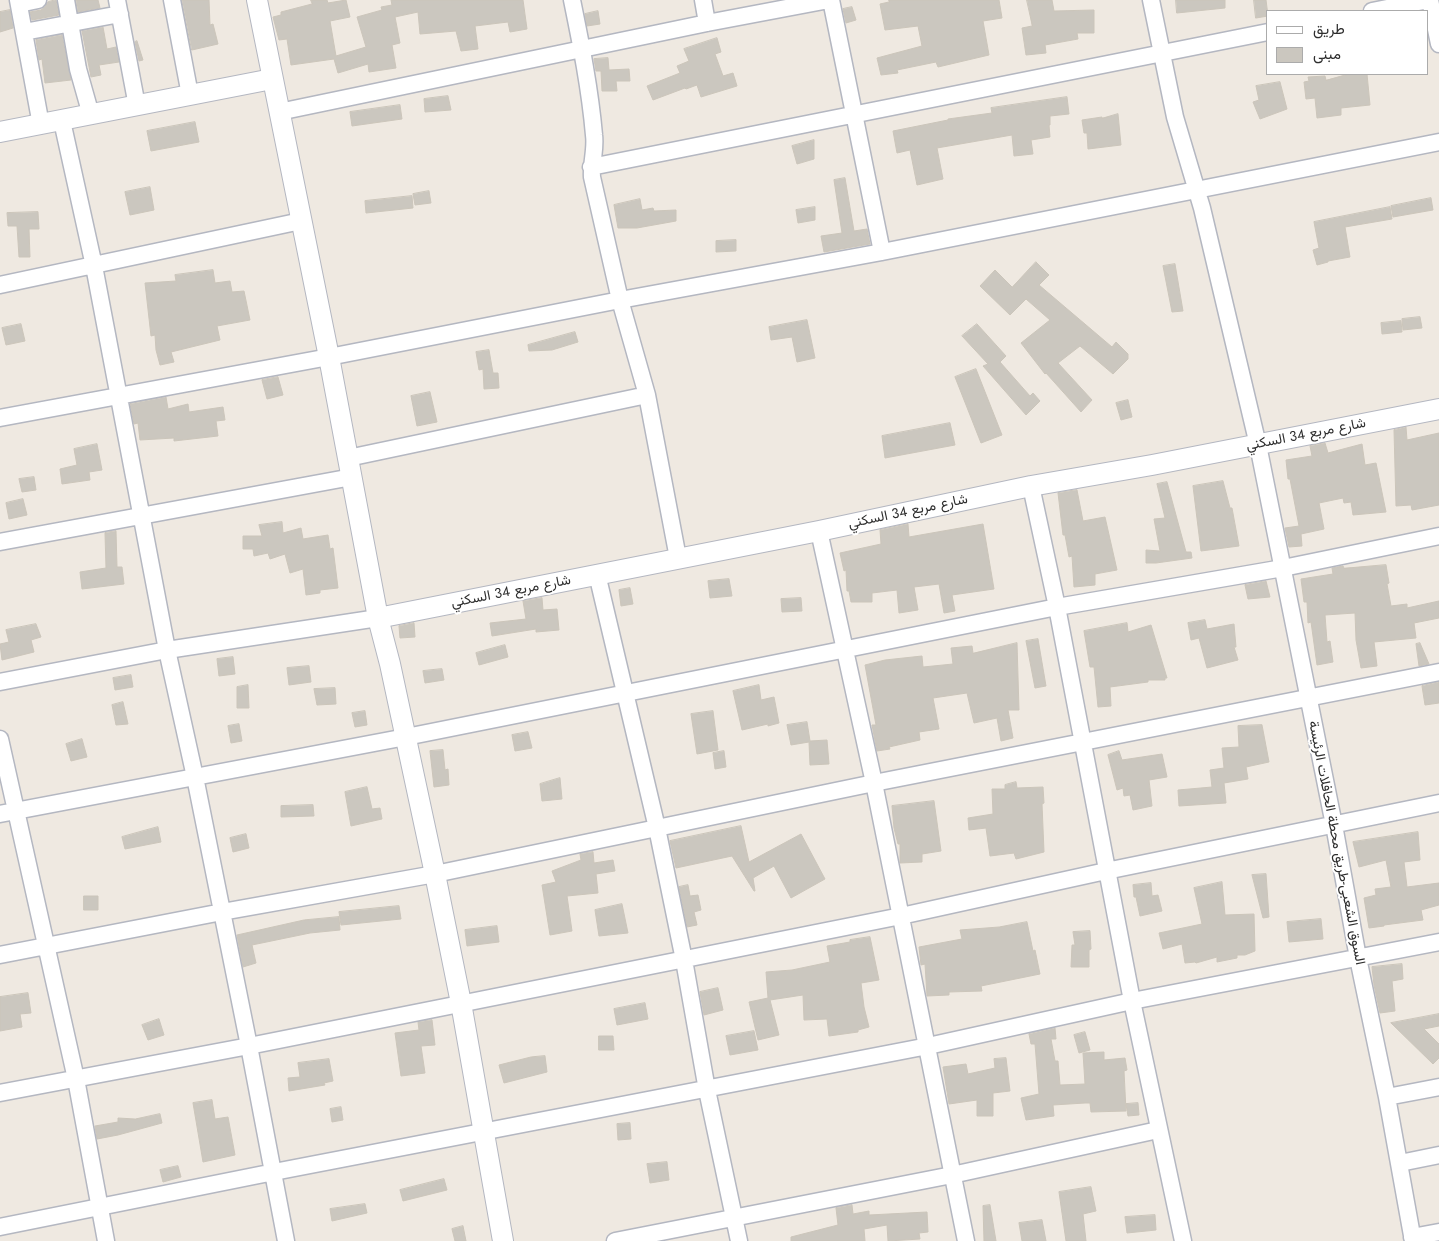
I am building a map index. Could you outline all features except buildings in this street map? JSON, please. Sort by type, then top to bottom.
[{"type":"street","points":[[38,0],[19,2],[41,125]]},
{"type":"street","points":[[66,0],[78,68],[91,115]]},
{"type":"street","points":[[172,0],[190,95]]},
{"type":"street","points":[[257,0],[329,357],[378,618],[390,664],[436,874],[503,1241]]},
{"type":"street","points":[[572,0],[582,50],[594,136],[591,167],[620,300],[647,395],[678,558]]},
{"type":"street","points":[[703,0],[707,23]]},
{"type":"street","points":[[279,112],[707,23],[830,0],[882,252]]},
{"type":"street","name":"السوق الشعبى-طريق محطة الحافلات الرئيسة","points":[[1151,0],[1174,117],[1196,190],[1258,445],[1400,1163],[1413,1239]]},
{"type":"street","points":[[1377,10],[1430,0],[1439,44]]},
{"type":"street","points":[[24,32],[70,23],[119,7],[137,106]]},
{"type":"street","points":[[591,167],[1266,32]]},
{"type":"street","points":[[0,132],[272,79]]},
{"type":"street","points":[[62,120],[120,395],[167,650],[195,777],[274,1172],[286,1241]]},
{"type":"street","points":[[0,418],[882,252],[1439,142]]},
{"type":"street","points":[[0,285],[301,221]]},
{"type":"street","points":[[0,542],[143,515],[350,468],[647,395]]},
{"type":"street","name":"شارع مربع 34 السكني","points":[[378,618],[819,531],[1031,486],[1258,445],[1439,409]]},
{"type":"street","points":[[1031,486],[1057,607],[1132,1001],[1183,1241]]},
{"type":"street","points":[[819,531],[874,783],[966,1241]]},
{"type":"street","points":[[0,814],[626,694],[1057,607],[1283,568],[1439,536]]},
{"type":"street","points":[[597,574],[657,828],[684,960],[707,1090],[739,1241]]},
{"type":"street","points":[[0,682],[167,650],[378,618]]},
{"type":"street","points":[[0,955],[222,912],[436,874],[874,783],[1439,672]]},
{"type":"street","points":[[0,739],[76,1079],[106,1241]]},
{"type":"street","points":[[0,1093],[684,960],[1439,802]]},
{"type":"street","points":[[0,1227],[274,1172],[707,1090],[928,1046],[1132,1001],[1439,942]]},
{"type":"street","points":[[1387,1097],[1439,1087]]},
{"type":"street","points":[[615,1241],[952,1175],[1158,1130]]},
{"type":"street","points":[[1400,1163],[1439,1155]]},
{"type":"street","points":[[1413,1239],[1439,1232]]}]
